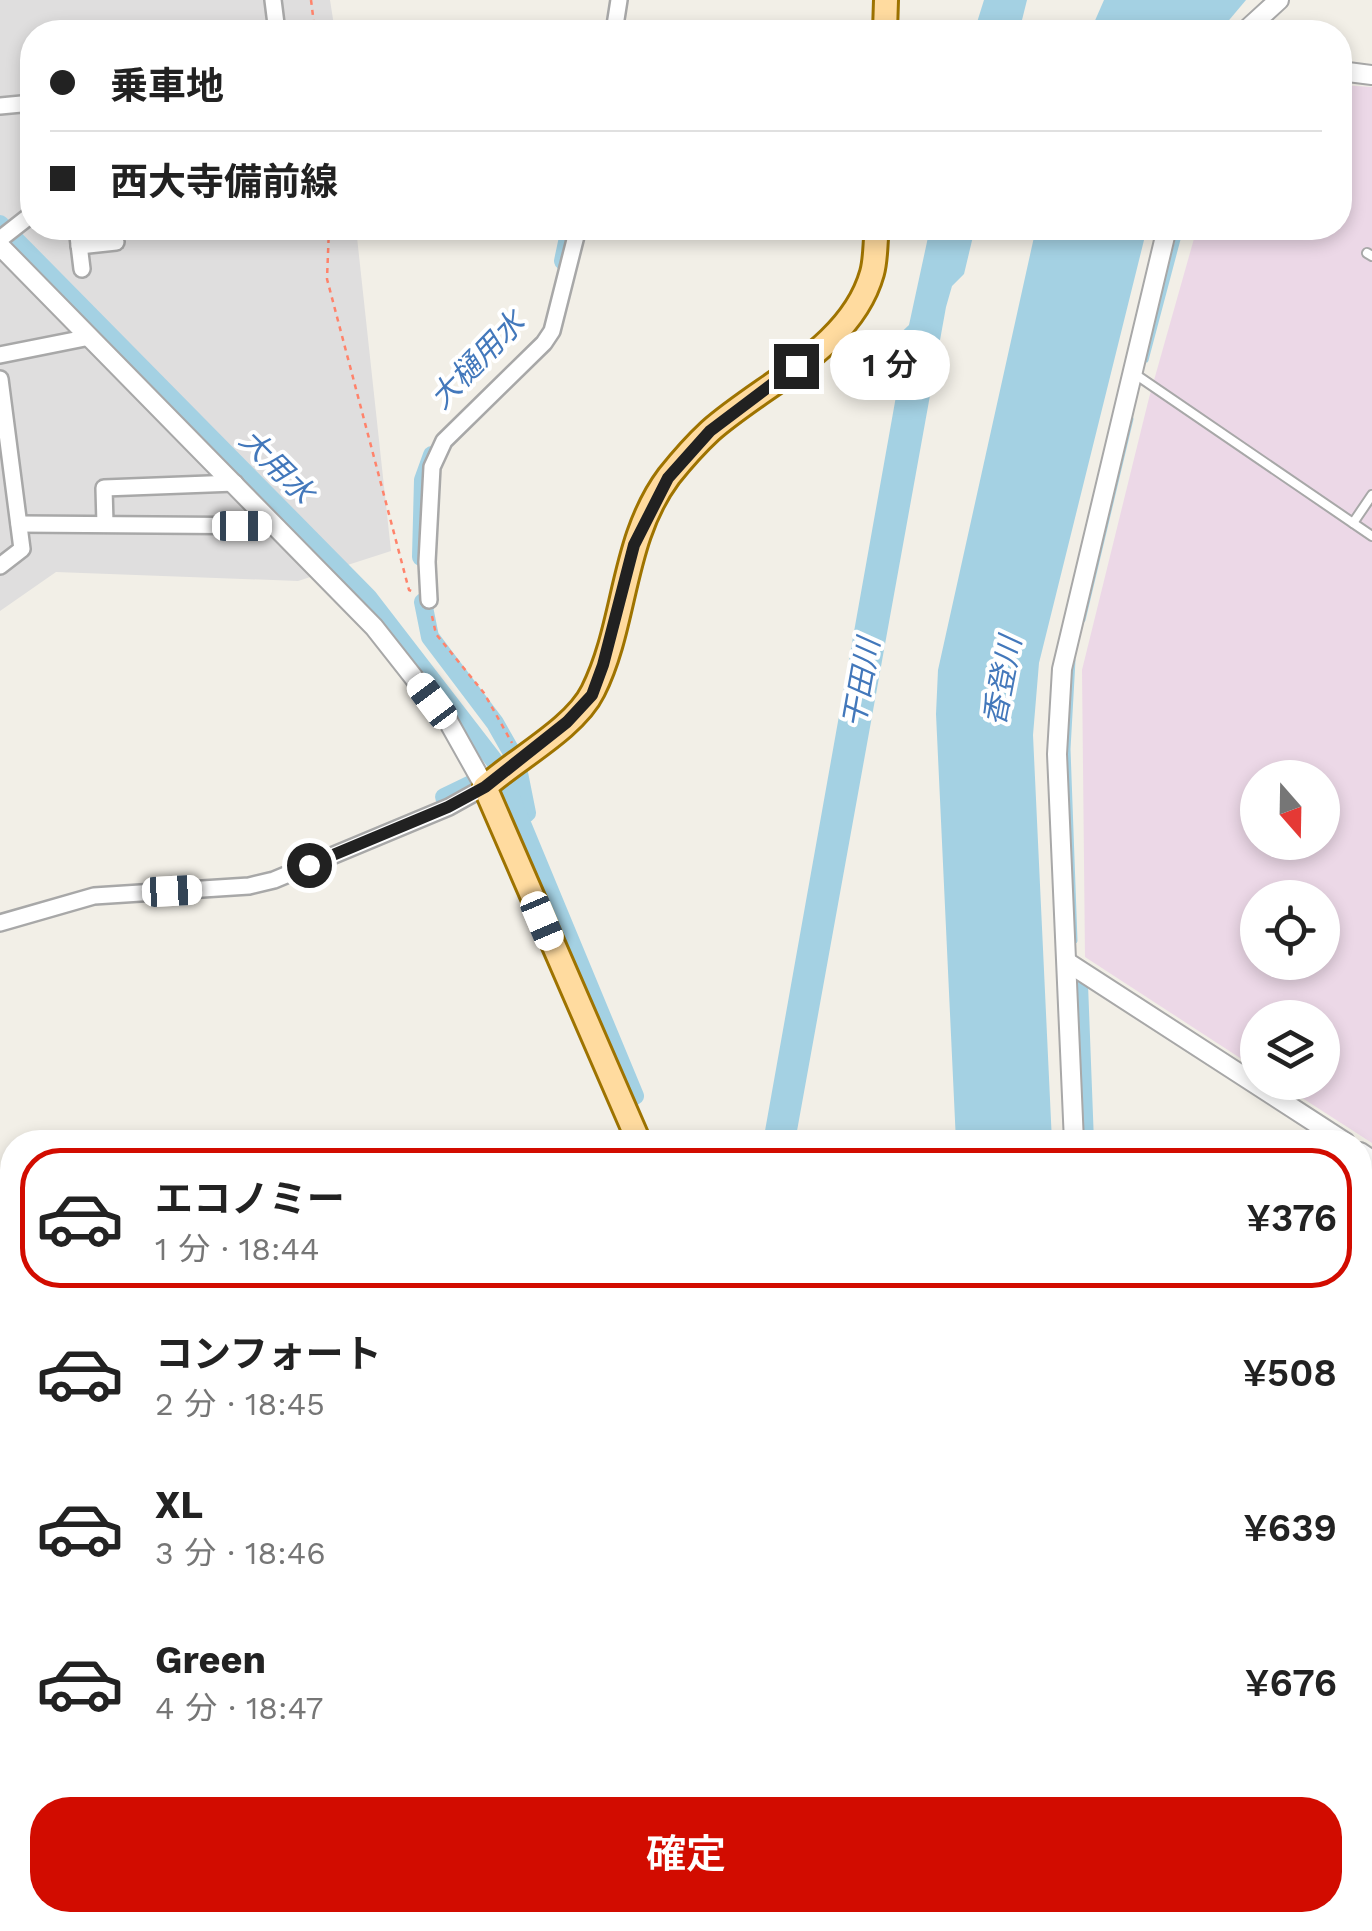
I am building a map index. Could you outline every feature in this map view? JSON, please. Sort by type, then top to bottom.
[{"type":"main road","points":[[634,1130],[485,787],[567,722],[592,695],[634,545],[668,478],[710,431],[818,348],[852,314],[872,274],[876,240]]},
{"type":"street","points":[[1257,20],[1279,0]]},
{"type":"street","points":[[0,923],[94,896],[249,886],[274,880],[448,807],[485,787],[448,722],[374,627],[1,246],[20,224]]},
{"type":"street","points":[[78,240],[82,270]]},
{"type":"street","points":[[429,600],[426,562],[432,466],[444,441],[552,331],[575,240]]},
{"type":"street","points":[[1074,1130],[1057,754],[1062,669],[1164,240]]},
{"type":"street","points":[[79,246],[116,242]]},
{"type":"street","points":[[0,355],[90,337]]},
{"type":"street","points":[[0,378],[6,468],[22,549],[0,566]]},
{"type":"street","points":[[105,524],[104,488],[235,484]]},
{"type":"street","points":[[18,524],[276,526]]},
{"type":"street","points":[[1068,962],[1327,1130]]},
{"type":"lane","points":[[1132,372],[1372,536]]},
{"type":"lane","points":[[1353,523],[1372,495]]},
{"type":"path","points":[[329,240],[327,278],[409,590],[429,600],[436,634],[484,694],[521,758]]},
{"type":"shaded area","points":[[0,0],[330,0],[333,20],[20,20],[20,240],[357,240],[391,551],[298,581],[56,572],[0,611]]},
{"type":"shaded area","points":[[1352,86],[1372,87],[1372,1130],[1352,1130],[1305,1100],[1340,1100],[1340,1000],[1240,1000],[1240,1058],[1085,957],[1082,670],[1149,398],[1194,240],[1352,240]]},
{"type":"water","points":[[984,0],[1027,0],[1022,20],[978,20]]},
{"type":"water","points":[[1104,0],[1246,0],[1229,20],[1095,20]]},
{"type":"water","name":"干田川","points":[[927,240],[972,240],[964,274],[952,286],[946,307],[797,1130],[765,1130],[903,357],[892,341],[909,325]]},
{"type":"water","name":"香登川","points":[[1033,240],[1144,240],[1039,663],[1033,735],[1051,1130],[955,1130],[936,714],[938,670]]},
{"type":"waterway","name":"大用水","points":[[0,224],[368,597],[496,763]]},
{"type":"waterway","name":"大樋用水","points":[[563,261],[567,240]]},
{"type":"waterway","points":[[1146,360],[1178,240]]},
{"type":"waterway","points":[[1083,620],[1131,419]]},
{"type":"waterway","name":"大樋用水","points":[[421,557],[423,480],[432,455]]},
{"type":"waterway","name":"大樋用水","points":[[423,602],[430,637],[495,723],[512,753]]},
{"type":"waterway","points":[[1073,660],[1068,749],[1075,941]]},
{"type":"waterway","name":"大樋用水","points":[[518,768],[527,813]]},
{"type":"waterway","points":[[444,797],[471,784]]},
{"type":"waterway","name":"大用水","points":[[506,785],[635,1096]]},
{"type":"waterway","points":[[1079,984],[1085,1130]]},
{"type":"route","points":[[309,865],[448,807],[485,787],[567,722],[592,695],[634,545],[668,478],[710,431],[796,366]]}]
